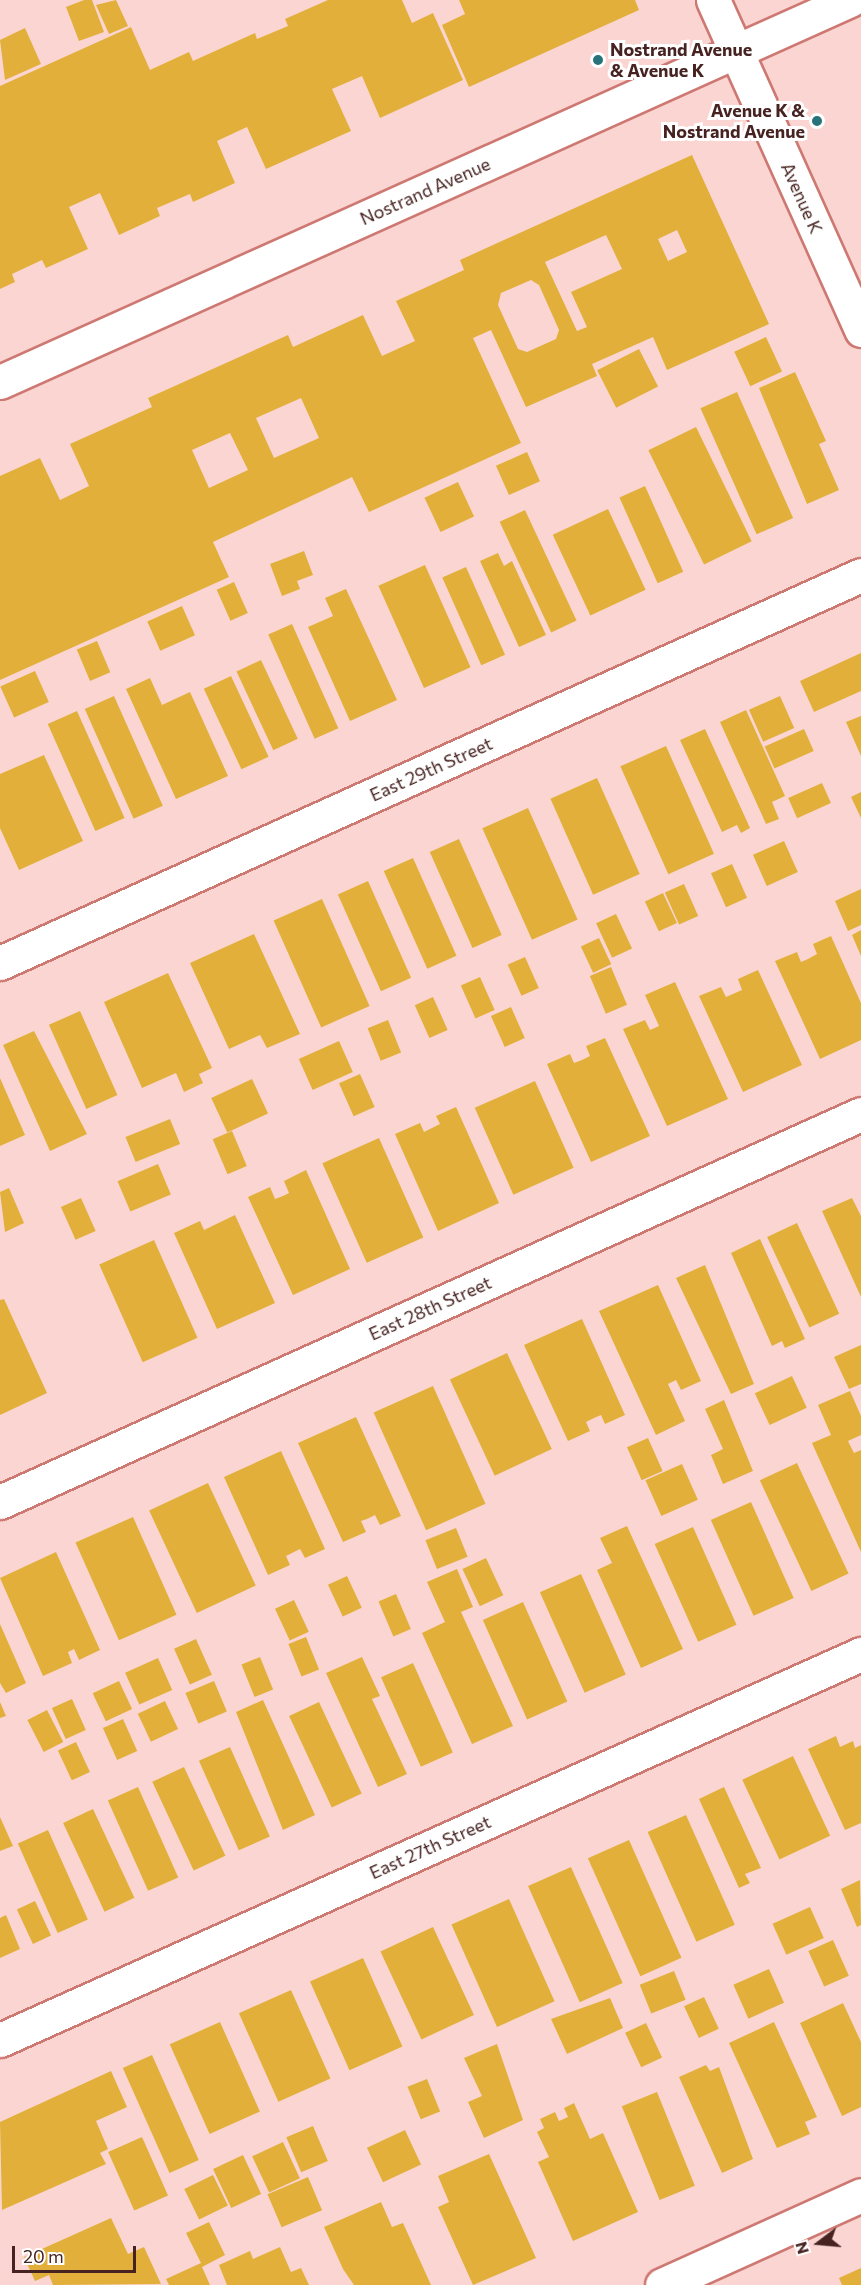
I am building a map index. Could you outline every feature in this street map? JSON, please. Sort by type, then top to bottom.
[{"type":"street","name":"Avenue K","points":[[712,0],[861,330]]},
{"type":"street","name":"Nostrand Avenue","points":[[0,382],[850,0]]},
{"type":"street","name":"East 29th Street","points":[[0,963],[861,575]]},
{"type":"street","name":"East 28th Street","points":[[0,1502],[861,1114]]},
{"type":"street","name":"East 27th Street","points":[[0,2040],[861,1654]]},
{"type":"street","points":[[662,2285],[861,2195]]},
{"type":"building","points":[[84,0],[92,0],[104,32],[79,41],[66,7]]},
{"type":"building","points":[[116,0],[128,26],[109,34],[96,5]]},
{"type":"building","points":[[328,0],[402,0],[412,23],[433,13],[463,80],[380,118],[362,76],[332,89],[351,131],[266,169],[247,127],[217,141],[235,183],[193,202],[190,194],[157,208],[160,216],[119,235],[100,193],[69,207],[88,249],[46,268],[42,260],[12,274],[15,282],[0,289],[0,86],[131,27],[150,70],[189,52],[193,61],[255,33],[257,39],[288,26],[285,19]]},
{"type":"building","points":[[459,0],[635,0],[639,10],[469,87],[442,25],[465,14]]},
{"type":"building","points":[[25,28],[41,64],[5,80],[0,40]]},
{"type":"building","points":[[692,155],[769,324],[667,370],[653,337],[592,364],[597,376],[526,407],[491,330],[473,338],[521,443],[369,512],[352,477],[213,542],[229,577],[0,680],[0,476],[40,458],[60,500],[89,486],[70,444],[152,407],[148,398],[288,335],[293,347],[363,315],[382,356],[415,341],[396,301],[464,270],[460,260]],"holes":[[[677,230],[687,252],[668,261],[658,239]],[[606,235],[622,269],[571,292],[587,327],[577,331],[545,262]],[[531,280],[539,285],[559,330],[556,339],[527,352],[518,349],[498,305],[501,293]],[[301,398],[319,438],[274,458],[256,418]],[[230,433],[248,470],[209,488],[192,450]]]},
{"type":"building","points":[[766,337],[782,371],[750,386],[734,352]]},
{"type":"building","points":[[639,349],[658,386],[616,408],[597,370]]},
{"type":"building","points":[[795,372],[826,441],[819,444],[839,490],[807,504],[759,388]]},
{"type":"building","points":[[737,392],[793,518],[757,534],[700,408]]},
{"type":"building","points":[[696,427],[752,541],[704,564],[648,450]]},
{"type":"building","points":[[527,452],[540,481],[509,495],[496,466]]},
{"type":"building","points":[[458,482],[474,516],[441,532],[424,498]]},
{"type":"building","points":[[645,486],[683,572],[658,583],[619,497]]},
{"type":"building","points":[[608,509],[646,590],[590,615],[553,535]]},
{"type":"building","points":[[525,510],[577,621],[551,632],[500,522]]},
{"type":"building","points":[[304,551],[313,575],[297,581],[300,589],[282,596],[270,564]]},
{"type":"building","points":[[498,553],[504,566],[512,561],[546,635],[519,647],[480,561]]},
{"type":"building","points":[[425,565],[471,667],[424,688],[378,586]]},
{"type":"building","points":[[466,567],[505,655],[481,665],[442,578]]},
{"type":"building","points":[[234,582],[248,613],[230,621],[217,590]]},
{"type":"building","points":[[346,589],[397,700],[350,721],[308,627],[333,616],[325,598]]},
{"type":"building","points":[[182,606],[195,635],[160,651],[147,621]]},
{"type":"building","points":[[292,624],[338,728],[315,739],[268,635]]},
{"type":"building","points":[[97,641],[110,672],[90,681],[77,650]]},
{"type":"building","points":[[861,653],[861,691],[814,712],[800,681]]},
{"type":"building","points":[[261,660],[298,739],[273,750],[237,671]]},
{"type":"building","points":[[35,671],[49,702],[14,718],[0,686]]},
{"type":"building","points":[[231,676],[269,757],[241,769],[204,689]]},
{"type":"building","points":[[150,678],[162,705],[190,692],[228,776],[176,799],[126,689]]},
{"type":"building","points":[[114,696],[163,806],[134,819],[85,709]]},
{"type":"building","points":[[780,696],[794,728],[763,742],[749,710]]},
{"type":"building","points":[[746,710],[785,796],[772,802],[779,819],[766,824],[720,722]]},
{"type":"building","points":[[77,711],[125,818],[95,831],[48,724]]},
{"type":"building","points":[[861,716],[861,756],[846,722]]},
{"type":"building","points":[[705,729],[750,828],[741,833],[737,825],[722,832],[680,740]]},
{"type":"building","points":[[804,729],[814,751],[774,768],[765,746]]},
{"type":"building","points":[[666,746],[714,854],[668,874],[620,766]]},
{"type":"building","points":[[44,755],[83,841],[19,870],[0,828],[0,774]]},
{"type":"building","points":[[597,778],[640,874],[593,895],[550,799]]},
{"type":"building","points":[[822,783],[831,803],[797,818],[788,798]]},
{"type":"building","points":[[861,792],[861,818],[851,797]]},
{"type":"building","points":[[528,808],[578,919],[532,940],[482,828]]},
{"type":"building","points":[[459,839],[502,935],[472,948],[430,852]]},
{"type":"building","points":[[784,841],[798,872],[767,886],[753,855]]},
{"type":"building","points":[[413,858],[457,956],[427,969],[384,871]]},
{"type":"building","points":[[732,864],[747,898],[726,907],[711,873]]},
{"type":"building","points":[[368,881],[411,978],[381,991],[338,894]]},
{"type":"building","points":[[684,884],[698,916],[679,925],[665,893]]},
{"type":"building","points":[[861,889],[861,925],[848,931],[835,901]]},
{"type":"building","points":[[663,893],[677,923],[659,931],[645,901]]},
{"type":"building","points":[[322,899],[370,1006],[321,1027],[274,921]]},
{"type":"building","points":[[616,914],[632,948],[612,958],[596,923]]},
{"type":"building","points":[[861,930],[861,956],[852,935]]},
{"type":"building","points":[[254,934],[300,1034],[267,1048],[260,1035],[229,1049],[190,963]]},
{"type":"building","points":[[831,936],[861,1003],[861,1040],[820,1059],[775,961],[797,952],[801,962],[808,959],[817,954],[813,944]]},
{"type":"building","points":[[599,938],[611,964],[593,973],[581,946]]},
{"type":"building","points":[[525,957],[539,988],[521,996],[508,965]]},
{"type":"building","points":[[611,967],[627,1005],[606,1014],[590,976]]},
{"type":"building","points":[[758,970],[802,1065],[743,1092],[699,996],[721,987],[726,997],[742,990],[738,979]]},
{"type":"building","points":[[168,973],[212,1068],[199,1074],[203,1083],[184,1092],[176,1073],[142,1088],[104,1002]]},
{"type":"building","points":[[480,977],[495,1010],[475,1018],[461,986]]},
{"type":"building","points":[[675,982],[728,1099],[667,1126],[623,1029],[645,1020],[650,1030],[659,1026],[645,995]]},
{"type":"building","points":[[433,997],[448,1030],[429,1038],[415,1005]]},
{"type":"building","points":[[511,1007],[525,1038],[505,1047],[491,1016]]},
{"type":"building","points":[[80,1011],[117,1095],[86,1109],[49,1025]]},
{"type":"building","points":[[388,1020],[401,1052],[381,1061],[368,1028]]},
{"type":"building","points":[[34,1031],[87,1134],[50,1151],[3,1045]]},
{"type":"building","points":[[605,1038],[650,1136],[591,1162],[547,1064],[570,1054],[574,1063],[582,1060],[590,1056],[586,1046]]},
{"type":"building","points":[[339,1041],[353,1072],[313,1090],[299,1059]]},
{"type":"building","points":[[360,1074],[375,1107],[354,1116],[339,1083]]},
{"type":"building","points":[[0,1078],[25,1135],[0,1146]]},
{"type":"building","points":[[252,1079],[268,1113],[227,1132],[211,1098]]},
{"type":"building","points":[[535,1081],[574,1168],[513,1195],[475,1108]]},
{"type":"building","points":[[456,1107],[499,1203],[438,1231],[395,1134],[420,1123],[424,1132],[440,1124],[436,1116]]},
{"type":"building","points":[[170,1119],[180,1144],[136,1162],[125,1137]]},
{"type":"building","points":[[232,1131],[247,1166],[228,1174],[213,1139]]},
{"type":"building","points":[[379,1138],[423,1238],[367,1263],[322,1163]]},
{"type":"building","points":[[158,1164],[171,1194],[130,1212],[117,1181]]},
{"type":"building","points":[[306,1170],[350,1269],[293,1295],[248,1197],[270,1187],[275,1199],[283,1196],[289,1193],[284,1181]]},
{"type":"building","points":[[9,1188],[24,1223],[5,1232],[0,1192]]},
{"type":"building","points":[[81,1198],[96,1231],[76,1240],[61,1207]]},
{"type":"building","points":[[852,1198],[861,1216],[861,1297],[822,1211]]},
{"type":"building","points":[[235,1215],[275,1303],[217,1329],[174,1233],[200,1221],[204,1230]]},
{"type":"building","points":[[797,1223],[839,1314],[809,1328],[767,1237]]},
{"type":"building","points":[[760,1239],[805,1339],[785,1348],[782,1341],[772,1346],[731,1253]]},
{"type":"building","points":[[154,1240],[198,1338],[143,1362],[99,1264]]},
{"type":"building","points":[[705,1265],[754,1384],[731,1394],[676,1278]]},
{"type":"building","points":[[658,1285],[701,1381],[681,1390],[676,1380],[668,1384],[685,1421],[656,1435],[599,1311]]},
{"type":"building","points":[[4,1299],[47,1393],[0,1415],[0,1300]]},
{"type":"building","points":[[582,1319],[625,1415],[605,1424],[601,1415],[594,1418],[586,1422],[590,1431],[568,1441],[524,1345]]},
{"type":"building","points":[[861,1345],[861,1384],[849,1389],[834,1357]]},
{"type":"building","points":[[507,1353],[552,1449],[495,1476],[450,1380]]},
{"type":"building","points":[[792,1376],[807,1408],[770,1425],[755,1393]]},
{"type":"building","points":[[433,1386],[485,1504],[426,1530],[374,1412]]},
{"type":"building","points":[[850,1391],[861,1416],[861,1435],[848,1441],[854,1453],[861,1450],[861,1552],[812,1443],[831,1435],[818,1405]]},
{"type":"building","points":[[724,1400],[753,1471],[723,1484],[711,1455],[723,1449],[705,1409]]},
{"type":"building","points":[[356,1417],[401,1516],[380,1525],[375,1515],[361,1521],[366,1532],[343,1542],[298,1443]]},
{"type":"building","points":[[648,1438],[663,1471],[642,1480],[627,1447]]},
{"type":"building","points":[[281,1451],[325,1549],[305,1558],[300,1549],[286,1556],[290,1565],[268,1575],[224,1477]]},
{"type":"building","points":[[797,1463],[849,1574],[811,1591],[760,1480]]},
{"type":"building","points":[[682,1464],[698,1500],[661,1516],[645,1480]]},
{"type":"building","points":[[208,1483],[256,1585],[197,1613],[149,1510]]},
{"type":"building","points":[[751,1502],[794,1598],[754,1616],[711,1520]]},
{"type":"building","points":[[133,1517],[177,1615],[119,1640],[75,1543]]},
{"type":"building","points":[[627,1526],[683,1649],[641,1668],[597,1570],[612,1563],[600,1538]]},
{"type":"building","points":[[693,1527],[737,1625],[698,1642],[655,1544]]},
{"type":"building","points":[[456,1528],[468,1557],[437,1569],[425,1540]]},
{"type":"building","points":[[56,1552],[100,1650],[79,1660],[74,1649],[68,1652],[72,1663],[43,1676],[0,1578]]},
{"type":"building","points":[[486,1558],[503,1595],[480,1606],[462,1569]]},
{"type":"building","points":[[457,1569],[473,1607],[461,1612],[513,1726],[472,1744],[422,1633],[445,1622],[427,1582]]},
{"type":"building","points":[[581,1574],[626,1674],[585,1693],[540,1592]]},
{"type":"building","points":[[347,1576],[362,1608],[343,1617],[328,1585]]},
{"type":"building","points":[[396,1594],[411,1629],[393,1636],[379,1601]]},
{"type":"building","points":[[294,1600],[309,1632],[290,1641],[275,1609]]},
{"type":"building","points":[[523,1602],[567,1702],[527,1719],[483,1620]]},
{"type":"building","points":[[0,1624],[26,1683],[6,1693],[0,1683]]},
{"type":"building","points":[[306,1637],[319,1669],[301,1677],[288,1644]]},
{"type":"building","points":[[196,1639],[212,1675],[190,1684],[174,1649]]},
{"type":"building","points":[[260,1657],[273,1689],[255,1697],[241,1664]]},
{"type":"building","points":[[362,1657],[380,1696],[372,1699],[407,1774],[378,1787],[326,1673]]},
{"type":"building","points":[[158,1658],[172,1690],[139,1705],[125,1673]]},
{"type":"building","points":[[413,1663],[453,1753],[421,1767],[381,1677]]},
{"type":"building","points":[[119,1681],[132,1709],[106,1721],[93,1693]]},
{"type":"building","points":[[214,1681],[227,1711],[198,1723],[185,1693]]},
{"type":"building","points":[[72,1699],[86,1730],[66,1739],[52,1708]]},
{"type":"building","points":[[263,1700],[315,1815],[283,1830],[236,1712]]},
{"type":"building","points":[[165,1701],[178,1729],[151,1742],[138,1714]]},
{"type":"building","points":[[0,1702],[6,1716],[0,1718]]},
{"type":"building","points":[[319,1702],[362,1794],[332,1807],[289,1716]]},
{"type":"building","points":[[47,1710],[63,1742],[44,1752],[27,1720]]},
{"type":"building","points":[[123,1719],[137,1751],[117,1760],[103,1728]]},
{"type":"building","points":[[836,1736],[840,1747],[853,1741],[855,1748],[861,1745],[861,1823],[845,1830],[808,1749]]},
{"type":"building","points":[[76,1742],[90,1772],[72,1780],[58,1750]]},
{"type":"building","points":[[230,1747],[270,1837],[239,1850],[199,1761]]},
{"type":"building","points":[[793,1756],[830,1836],[779,1859],[742,1780]]},
{"type":"building","points":[[184,1767],[225,1856],[194,1871],[152,1782]]},
{"type":"building","points":[[138,1787],[178,1877],[148,1891],[108,1800]]},
{"type":"building","points":[[724,1787],[761,1868],[745,1874],[750,1883],[739,1888],[699,1799]]},
{"type":"building","points":[[93,1809],[134,1898],[105,1912],[63,1823]]},
{"type":"building","points":[[686,1815],[735,1925],[696,1942],[648,1832]]},
{"type":"building","points":[[0,1817],[13,1846],[0,1851]]},
{"type":"building","points":[[48,1830],[88,1920],[58,1933],[18,1843]]},
{"type":"building","points":[[629,1840],[681,1958],[640,1976],[588,1858]]},
{"type":"building","points":[[571,1867],[623,1983],[580,2002],[528,1886]]},
{"type":"building","points":[[860,1880],[861,1925],[857,1927],[841,1889]]},
{"type":"building","points":[[509,1899],[555,2001],[497,2027],[451,1925]]},
{"type":"building","points":[[35,1901],[51,1935],[33,1944],[17,1909]]},
{"type":"building","points":[[810,1907],[824,1938],[786,1955],[773,1924]]},
{"type":"building","points":[[6,1915],[20,1949],[0,1958],[0,1918]]},
{"type":"building","points":[[433,1927],[474,2015],[421,2039],[380,1952]]},
{"type":"building","points":[[833,1940],[849,1976],[824,1987],[808,1951]]},
{"type":"building","points":[[363,1958],[402,2047],[349,2070],[310,1982]]},
{"type":"building","points":[[769,1969],[784,2003],[748,2019],[733,1985]]},
{"type":"building","points":[[674,1971],[686,2000],[651,2014],[640,1985]]},
{"type":"building","points":[[291,1990],[330,2079],[278,2102],[239,2013]]},
{"type":"building","points":[[704,1997],[719,2029],[699,2038],[684,2006]]},
{"type":"building","points":[[610,1998],[623,2028],[567,2054],[551,2019]]},
{"type":"building","points":[[843,2003],[861,2042],[861,2107],[842,2116],[800,2023]]},
{"type":"building","points":[[220,2022],[260,2112],[210,2134],[170,2044]]},
{"type":"building","points":[[774,2022],[817,2117],[805,2122],[810,2134],[777,2148],[729,2043]]},
{"type":"building","points":[[646,2023],[662,2057],[641,2067],[625,2033]]},
{"type":"building","points":[[497,2044],[523,2120],[484,2138],[468,2102],[482,2096],[464,2058]]},
{"type":"building","points":[[152,2055],[199,2160],[170,2173],[123,2068]]},
{"type":"building","points":[[706,2065],[710,2071],[719,2067],[753,2159],[722,2173],[679,2077]]},
{"type":"building","points":[[111,2071],[127,2107],[96,2121],[108,2149],[100,2153],[106,2164],[2,2210],[0,2122]]},
{"type":"building","points":[[427,2079],[440,2111],[421,2119],[408,2087]]},
{"type":"building","points":[[657,2092],[695,2186],[660,2200],[622,2106]]},
{"type":"building","points":[[574,2103],[590,2139],[603,2133],[638,2212],[573,2241],[538,2162],[549,2157],[537,2132],[544,2128],[540,2119],[555,2112],[559,2121],[568,2117],[564,2108]]},
{"type":"building","points":[[313,2126],[328,2161],[301,2172],[286,2137]]},
{"type":"building","points":[[405,2130],[421,2164],[383,2182],[367,2148]]},
{"type":"building","points":[[142,2137],[168,2195],[134,2211],[108,2152]]},
{"type":"building","points":[[283,2142],[300,2178],[269,2193],[252,2156]]},
{"type":"building","points":[[489,2154],[536,2258],[473,2285],[438,2207],[449,2202],[438,2176]]},
{"type":"building","points":[[243,2155],[261,2194],[231,2208],[213,2169]]},
{"type":"building","points":[[213,2175],[228,2206],[199,2220],[184,2189]]},
{"type":"building","points":[[308,2177],[322,2210],[282,2227],[267,2194]]},
{"type":"building","points":[[381,2202],[392,2227],[403,2223],[431,2285],[354,2285],[343,2269],[324,2227]]},
{"type":"building","points":[[111,2218],[128,2254],[144,2247],[161,2284],[53,2285],[49,2275],[35,2281],[24,2257]]},
{"type":"building","points":[[209,2222],[225,2255],[202,2267],[210,2285],[169,2285],[166,2279],[201,2263],[186,2233]]},
{"type":"building","points":[[280,2247],[291,2272],[301,2268],[309,2285],[227,2285],[219,2265],[250,2251],[253,2259]]},
{"type":"building","points":[[861,2268],[861,2285],[842,2285],[839,2278]]},
{"type":"place","name":"Nostrand Avenue & Avenue K","points":[[598,60]]},
{"type":"place","name":"Avenue K & Nostrand Avenue","points":[[817,121]]}]
